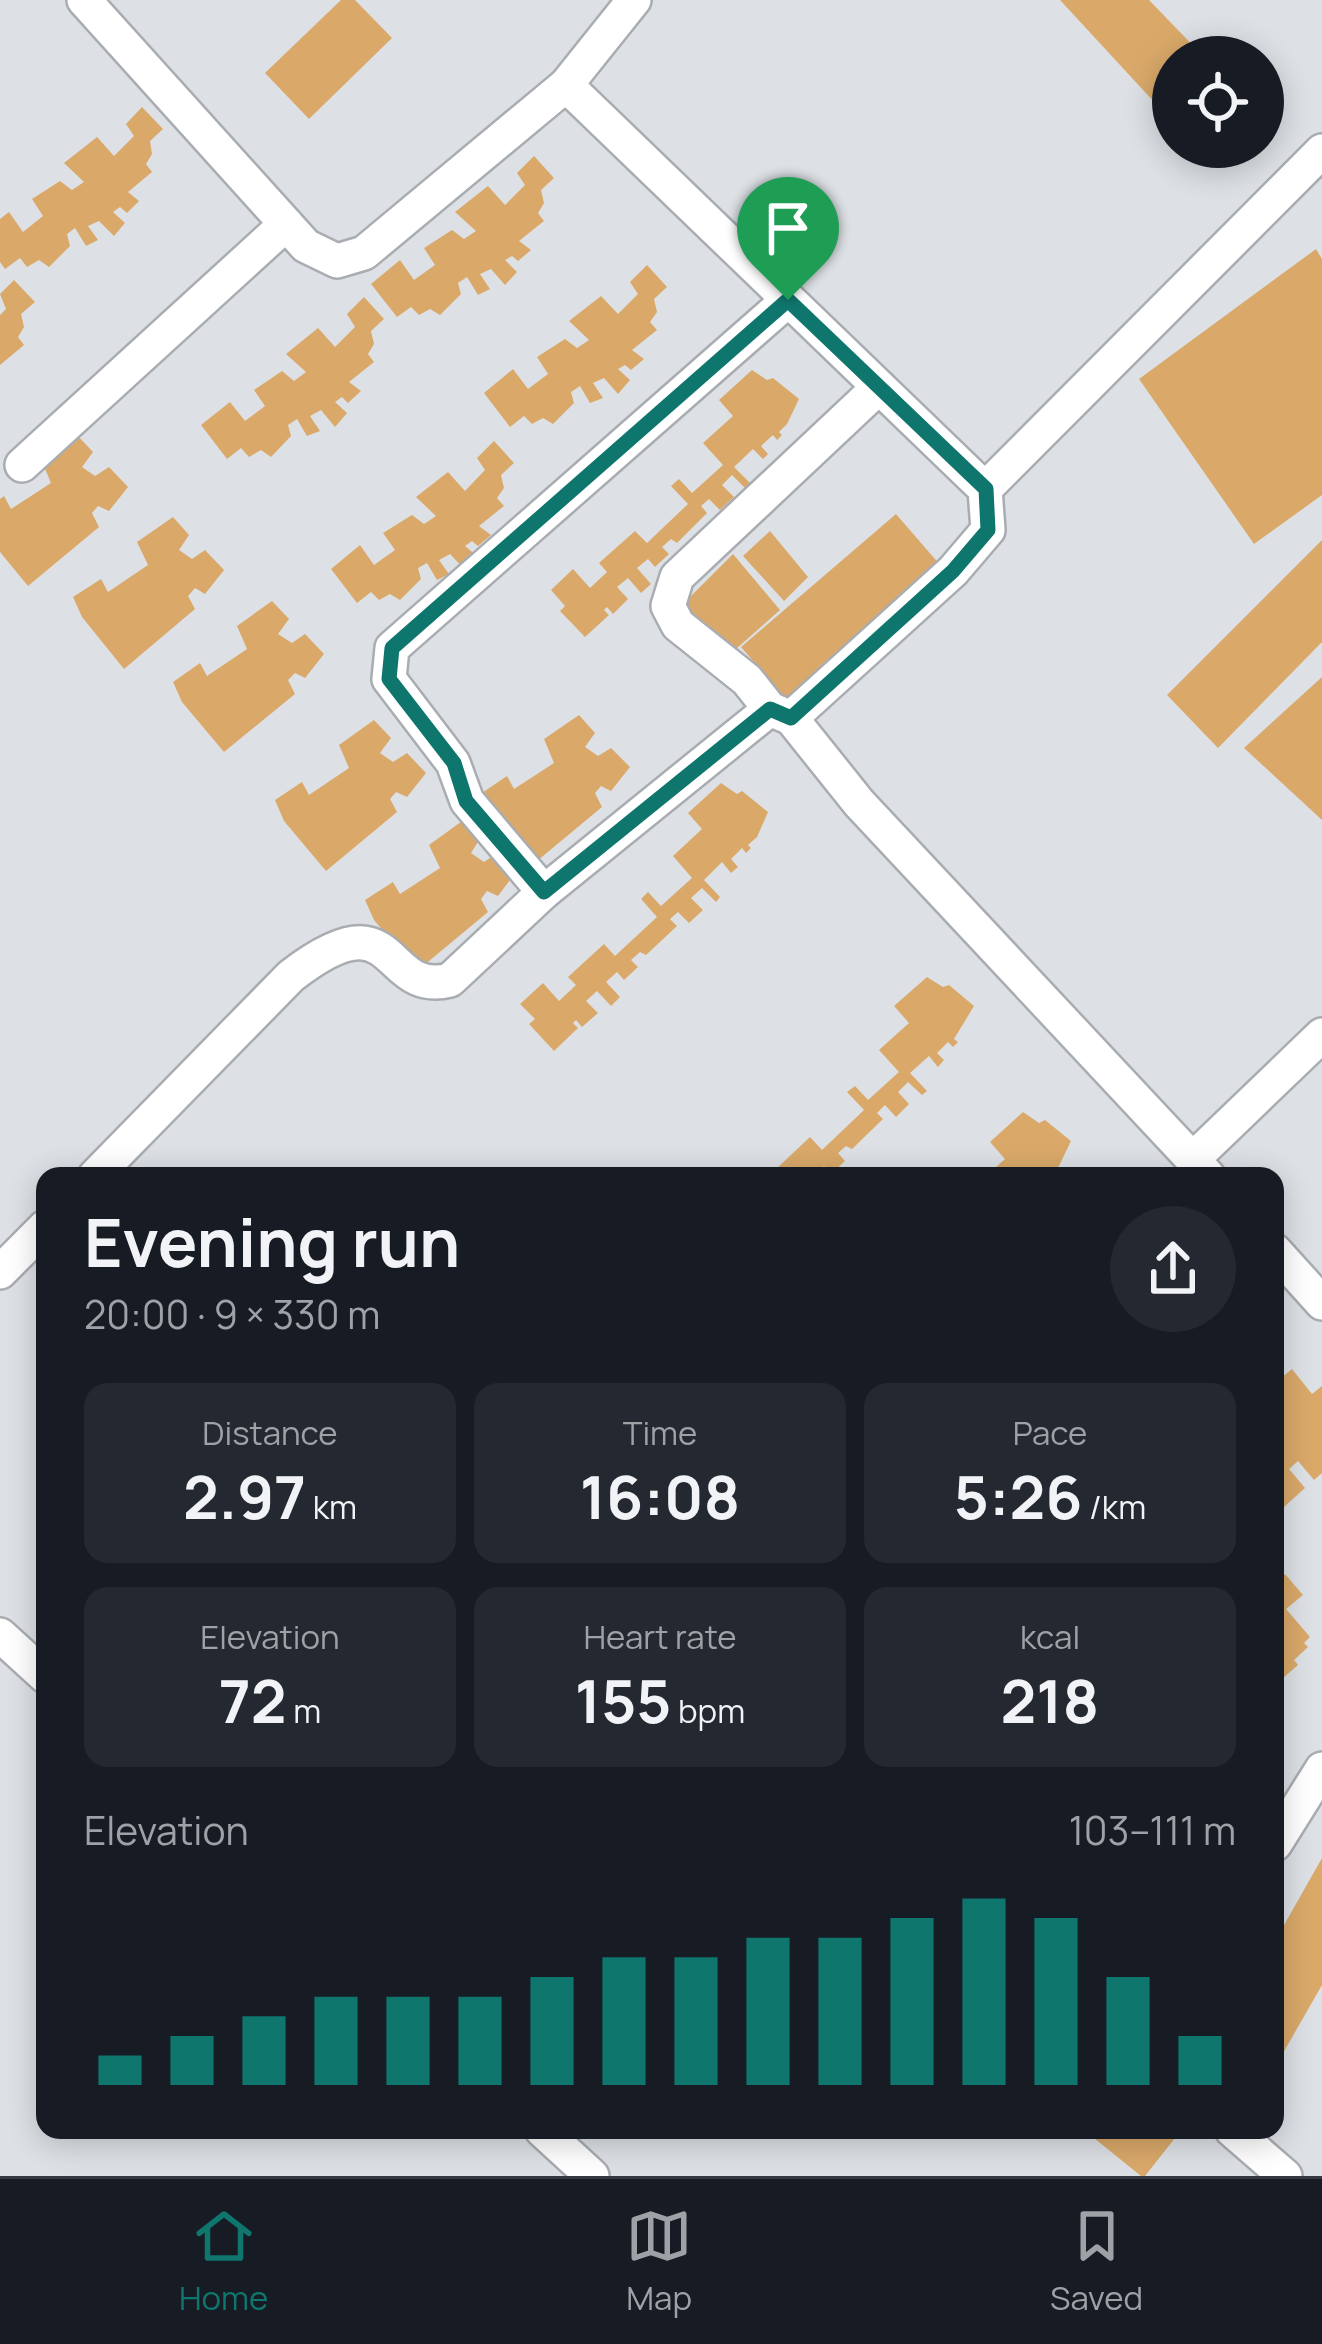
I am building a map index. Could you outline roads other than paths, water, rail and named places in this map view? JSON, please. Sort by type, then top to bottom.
[{"type":"street","points":[[83,0],[306,246],[337,260],[364,253],[566,85],[634,0]]},
{"type":"street","points":[[103,1167],[291,976],[325,950],[352,941],[372,943],[416,977],[435,984],[450,980],[544,892],[780,714],[953,571],[988,530],[986,489],[566,85]]},
{"type":"street","points":[[986,489],[1322,151]]},
{"type":"street","points":[[22,465],[286,224]]},
{"type":"street","points":[[544,892],[466,801],[454,763],[389,679],[392,648],[788,300]]},
{"type":"street","points":[[879,387],[677,577],[668,606],[678,625],[747,680],[780,714],[1199,1167]]},
{"type":"street","points":[[1201,1167],[1322,1035]]},
{"type":"street","points":[[0,1272],[36,1235]]},
{"type":"street","points":[[1284,1261],[1322,1303]]},
{"type":"street","points":[[0,1635],[36,1668]]},
{"type":"street","points":[[1284,1829],[1322,1768]]},
{"type":"street","points":[[552,2139],[592,2176]]},
{"type":"street","points":[[1242,2139],[1285,2176]]}]
